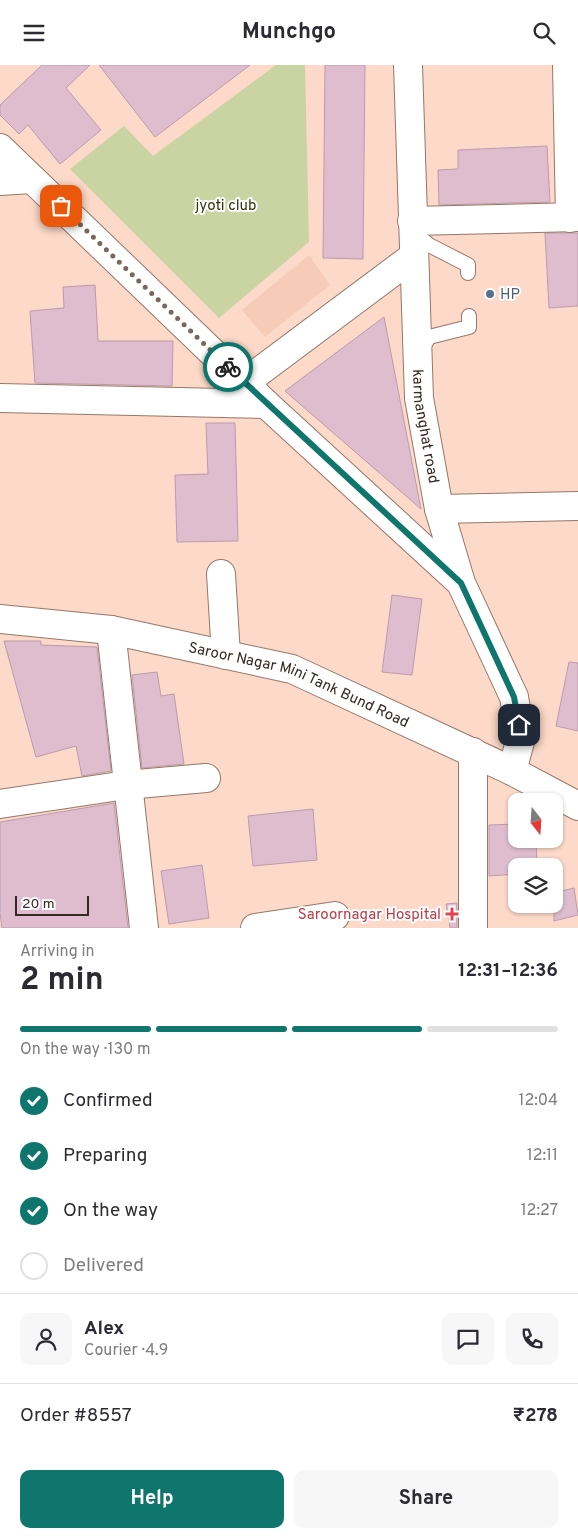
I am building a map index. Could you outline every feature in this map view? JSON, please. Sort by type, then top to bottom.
[{"type":"street","name":"karmanghat road","points":[[408,65],[419,398],[439,509],[461,583],[514,697],[521,738],[512,771]]},
{"type":"street","points":[[244,383],[413,236],[574,217],[567,65]]},
{"type":"street","points":[[0,148],[266,404],[461,583]]},
{"type":"street","points":[[0,181],[32,179]]},
{"type":"street","points":[[0,398],[266,404]]},
{"type":"street","points":[[439,509],[578,506]]},
{"type":"street","points":[[221,574],[226,655]]},
{"type":"street","name":"Saroor Nagar Mini Tank Bund Road","points":[[0,619],[111,630],[292,669],[473,752],[578,806]]},
{"type":"street","points":[[111,630],[126,785],[144,928]]},
{"type":"street","points":[[473,752],[473,928]]},
{"type":"street","points":[[0,804],[126,785],[206,778]]},
{"type":"street","points":[[255,928],[334,916]]},
{"type":"lane","points":[[413,236],[468,265],[468,273]]},
{"type":"lane","points":[[418,358],[429,337],[469,327],[468,316]]},
{"type":"shaded area","points":[[309,255],[330,285],[265,337],[242,310]]},
{"type":"green space","name":"jyoti club","points":[[276,65],[305,65],[309,242],[219,318],[70,169],[124,126],[153,156]]},
{"type":"building","points":[[42,65],[90,65],[66,88],[101,130],[60,164],[28,125],[19,134],[0,115],[0,105]]},
{"type":"building","points":[[99,65],[250,65],[155,137]]},
{"type":"building","points":[[325,65],[365,65],[363,259],[323,258]]},
{"type":"building","points":[[547,146],[550,202],[439,205],[438,170],[458,169],[458,150]]},
{"type":"building","points":[[545,233],[578,233],[578,306],[549,308]]},
{"type":"building","points":[[95,285],[98,341],[173,341],[172,386],[35,383],[30,311],[64,308],[63,287]]},
{"type":"building","points":[[384,317],[421,509],[285,391]]},
{"type":"building","points":[[206,423],[235,423],[238,541],[177,542],[175,475],[208,474]]},
{"type":"building","points":[[392,595],[422,599],[412,675],[382,672]]},
{"type":"building","points":[[4,641],[41,641],[41,645],[97,647],[111,771],[82,776],[76,746],[36,757]]},
{"type":"building","points":[[569,662],[578,663],[578,731],[556,726]]},
{"type":"building","points":[[157,672],[161,696],[174,694],[184,764],[142,768],[132,675]]},
{"type":"building","points":[[114,803],[128,928],[2,928],[0,913],[0,822]]},
{"type":"building","points":[[313,809],[317,860],[253,866],[248,816]]},
{"type":"building","points":[[508,824],[508,848],[536,848],[537,858],[508,858],[508,875],[489,876],[489,825]]},
{"type":"building","points":[[202,865],[209,918],[169,924],[161,871]]},
{"type":"building","points":[[574,888],[578,915],[554,921],[554,913],[563,913],[563,891]]},
{"type":"building","points":[[457,903],[457,928],[450,928],[446,904]]},
{"type":"way so far","points":[[61,206],[228,367]]},
{"type":"place","name":"HP","points":[[490,294]]},
{"type":"place","name":"Saroornagar Hospital","points":[[452,914]]},
{"type":"route","points":[[228,367],[461,583],[514,697],[519,725]]}]
